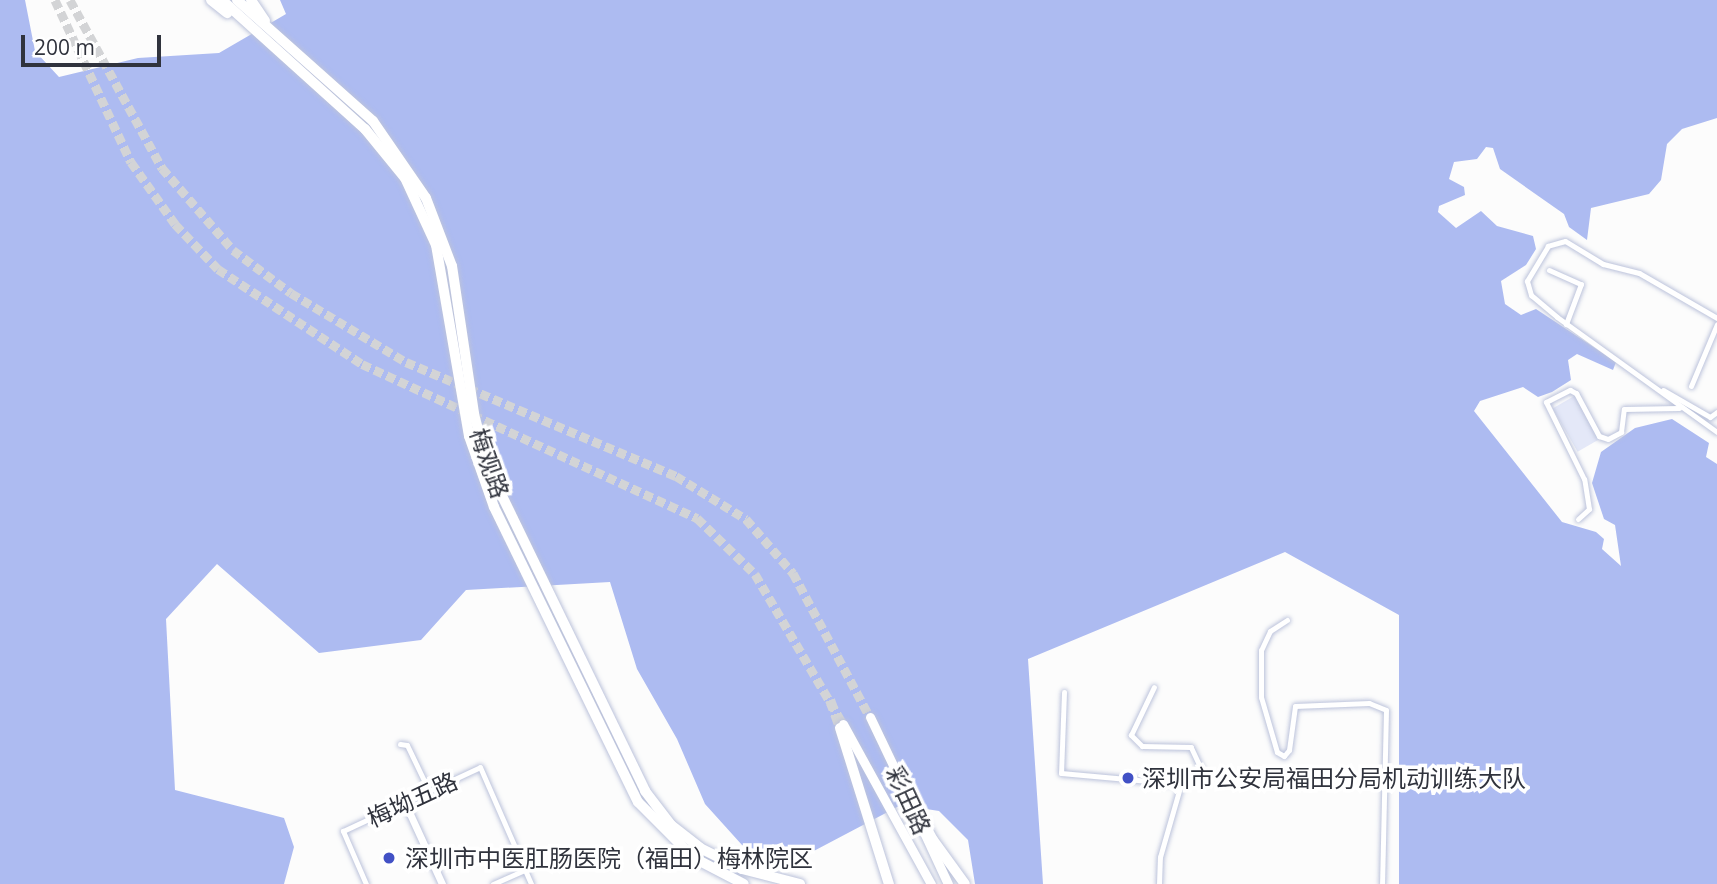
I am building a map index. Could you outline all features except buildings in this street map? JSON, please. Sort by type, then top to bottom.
[{"type":"highway","points":[[211,0],[265,43]]},
{"type":"highway","name":"梅观路","points":[[222,0],[265,43],[365,129],[405,178],[442,265],[479,472],[540,605],[638,802],[694,858],[744,884]]},
{"type":"highway","name":"梅观路","points":[[237,0],[373,121],[426,198],[452,266],[474,414],[488,467],[645,791],[671,825],[700,848],[742,869],[807,884]]},
{"type":"highway","points":[[253,2],[275,36]]},
{"type":"highway","points":[[842,726],[889,884]]},
{"type":"highway","points":[[900,780],[965,884]]},
{"type":"main road","name":"彩田路","points":[[870,717],[948,884]]},
{"type":"main road","name":"彩田路","points":[[842,726],[931,884]]},
{"type":"street","points":[[1717,318],[1639,274],[1603,264],[1559,241],[1548,246],[1527,288],[1566,324],[1717,432]]},
{"type":"street","points":[[1549,270],[1581,285],[1566,324]]},
{"type":"street","points":[[1691,386],[1717,324]]},
{"type":"street","points":[[1650,384],[1710,417],[1717,412]]},
{"type":"street","points":[[1578,519],[1589,509],[1584,479],[1546,402],[1570,390],[1576,393],[1599,436],[1608,439],[1619,435],[1627,408],[1681,408]]},
{"type":"street","points":[[1287,620],[1270,631],[1261,650],[1261,697],[1277,752],[1284,756],[1289,750],[1295,706],[1369,703],[1386,710],[1382,884]]},
{"type":"street","points":[[1064,692],[1061,773],[1181,784],[1202,771],[1191,747],[1142,746],[1131,735],[1154,687]]},
{"type":"street","points":[[400,744],[407,746],[429,791]]},
{"type":"street","name":"梅坳五路","points":[[366,884],[344,831],[480,767],[524,870]]},
{"type":"street","points":[[1159,884],[1160,857],[1181,784]]},
{"type":"street","points":[[403,804],[440,884]]},
{"type":"street","points":[[493,884],[524,870],[530,884]]},
{"type":"shaded area","points":[[0,0],[25,0],[35,51],[59,77],[138,58],[219,53],[286,14],[280,0],[1717,0],[1717,118],[1682,129],[1667,144],[1661,180],[1649,194],[1591,208],[1587,240],[1569,227],[1564,214],[1500,169],[1493,148],[1486,147],[1477,159],[1454,162],[1449,179],[1464,187],[1465,195],[1439,206],[1438,212],[1456,228],[1481,211],[1497,226],[1533,236],[1536,249],[1526,265],[1501,281],[1505,304],[1521,315],[1536,309],[1616,362],[1613,370],[1577,354],[1568,360],[1571,380],[1552,392],[1538,397],[1523,387],[1480,401],[1474,411],[1562,522],[1596,532],[1604,539],[1602,549],[1621,566],[1615,525],[1604,519],[1592,483],[1601,452],[1635,428],[1672,419],[1709,443],[1706,457],[1717,464],[1717,884],[1399,884],[1399,615],[1285,552],[1028,659],[1043,884],[975,884],[968,840],[939,811],[901,805],[791,863],[742,845],[705,804],[677,739],[637,669],[610,582],[466,590],[421,640],[319,653],[217,564],[166,619],[175,790],[284,818],[294,847],[284,884],[0,884]]},
{"type":"shaded area","points":[[1576,395],[1601,438],[1578,452],[1553,408]]},
{"type":"tunnel","points":[[55,0],[131,162],[175,224],[218,269],[362,364],[697,518],[755,574],[843,724]]},
{"type":"tunnel","points":[[70,0],[162,168],[233,250],[291,293],[406,362],[676,476],[746,519],[793,573],[870,717]]},
{"type":"tunnel","points":[[830,700],[840,728]]},
{"type":"place","name":"深圳市公安局福田分局机动训练大队","points":[[1128,778]]},
{"type":"place","name":"深圳市中医肛肠医院（福田）梅林院区","points":[[389,858]]}]
